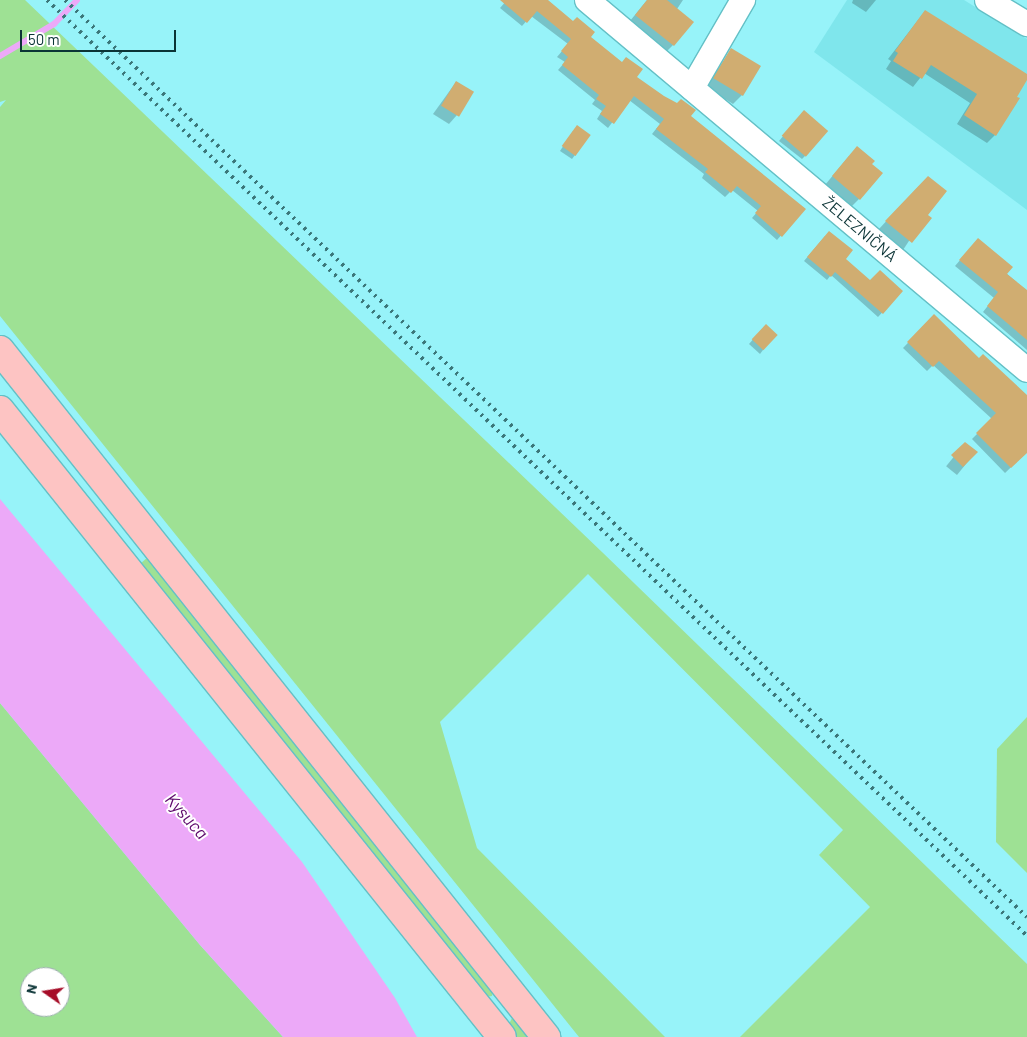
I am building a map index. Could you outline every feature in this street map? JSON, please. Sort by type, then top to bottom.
[{"type":"main road","points":[[0,350],[546,1037]]},
{"type":"main road","points":[[0,410],[502,1037]]},
{"type":"street","name":"ŽELEZNIČNÁ","points":[[587,0],[1027,370]]},
{"type":"street","points":[[692,88],[743,0]]},
{"type":"street","points":[[987,0],[1027,24]]},
{"type":"shaded area","points":[[847,0],[964,0],[1027,39],[1027,210],[814,52]]},
{"type":"green space","points":[[0,0],[25,0],[602,552],[1027,964],[1027,1037],[740,1037],[870,907],[819,855],[843,830],[588,574],[440,722],[477,848],[665,1037],[579,1037],[0,316],[0,107],[6,100],[0,102]]},
{"type":"green space","points":[[148,557],[493,992],[492,996],[485,997],[140,564]]},
{"type":"green space","points":[[0,703],[200,945],[283,1037],[0,1037]]},
{"type":"green space","points":[[1027,717],[1027,873],[996,842],[997,749]]},
{"type":"green space","points":[[512,1018],[516,1018],[531,1037],[517,1037],[508,1026]]},
{"type":"water","name":"Kysuca","points":[[0,499],[302,862],[395,998],[417,1037],[283,1037],[200,945],[0,703]]},
{"type":"building","points":[[500,0],[548,0],[573,21],[577,17],[595,32],[591,37],[622,62],[626,57],[643,69],[637,77],[664,96],[677,103],[681,99],[696,110],[691,116],[806,209],[782,237],[755,213],[761,206],[737,186],[731,193],[705,172],[708,169],[656,129],[664,119],[634,96],[614,124],[600,114],[606,106],[596,99],[599,95],[562,65],[568,57],[561,51],[571,39],[537,11],[527,23]]},
{"type":"building","points":[[647,0],[667,0],[694,22],[674,46],[635,15]]},
{"type":"building","points":[[925,10],[1027,74],[1027,80],[1017,97],[1020,98],[996,136],[964,115],[977,94],[931,65],[922,79],[893,61],[898,53],[895,51]]},
{"type":"building","points":[[731,48],[761,66],[743,96],[713,78]]},
{"type":"building","points":[[456,81],[474,92],[459,117],[441,106]]},
{"type":"building","points":[[804,110],[828,131],[806,157],[782,136]]},
{"type":"building","points":[[577,125],[591,135],[575,156],[562,146]]},
{"type":"building","points":[[857,146],[875,161],[872,164],[883,173],[860,200],[832,176]]},
{"type":"building","points":[[928,176],[947,191],[928,215],[932,218],[912,243],[885,221]]},
{"type":"building","points":[[829,231],[853,250],[846,259],[870,280],[880,270],[903,291],[883,314],[835,272],[831,277],[807,257]]},
{"type":"building","points":[[978,238],[1013,267],[1007,274],[1027,290],[1027,340],[987,306],[998,292],[959,260]]},
{"type":"building","points":[[934,314],[979,358],[983,354],[1027,395],[1027,453],[1011,468],[976,433],[996,413],[939,361],[933,367],[907,342]]},
{"type":"building","points":[[766,324],[778,335],[763,350],[752,339]]},
{"type":"building","points":[[965,442],[978,452],[963,467],[951,455]]},
{"type":"waterway","points":[[0,56],[54,24],[77,0]]},
{"type":"railway","points":[[47,0],[1027,936]]},
{"type":"railway","points":[[65,0],[1027,917]]}]
